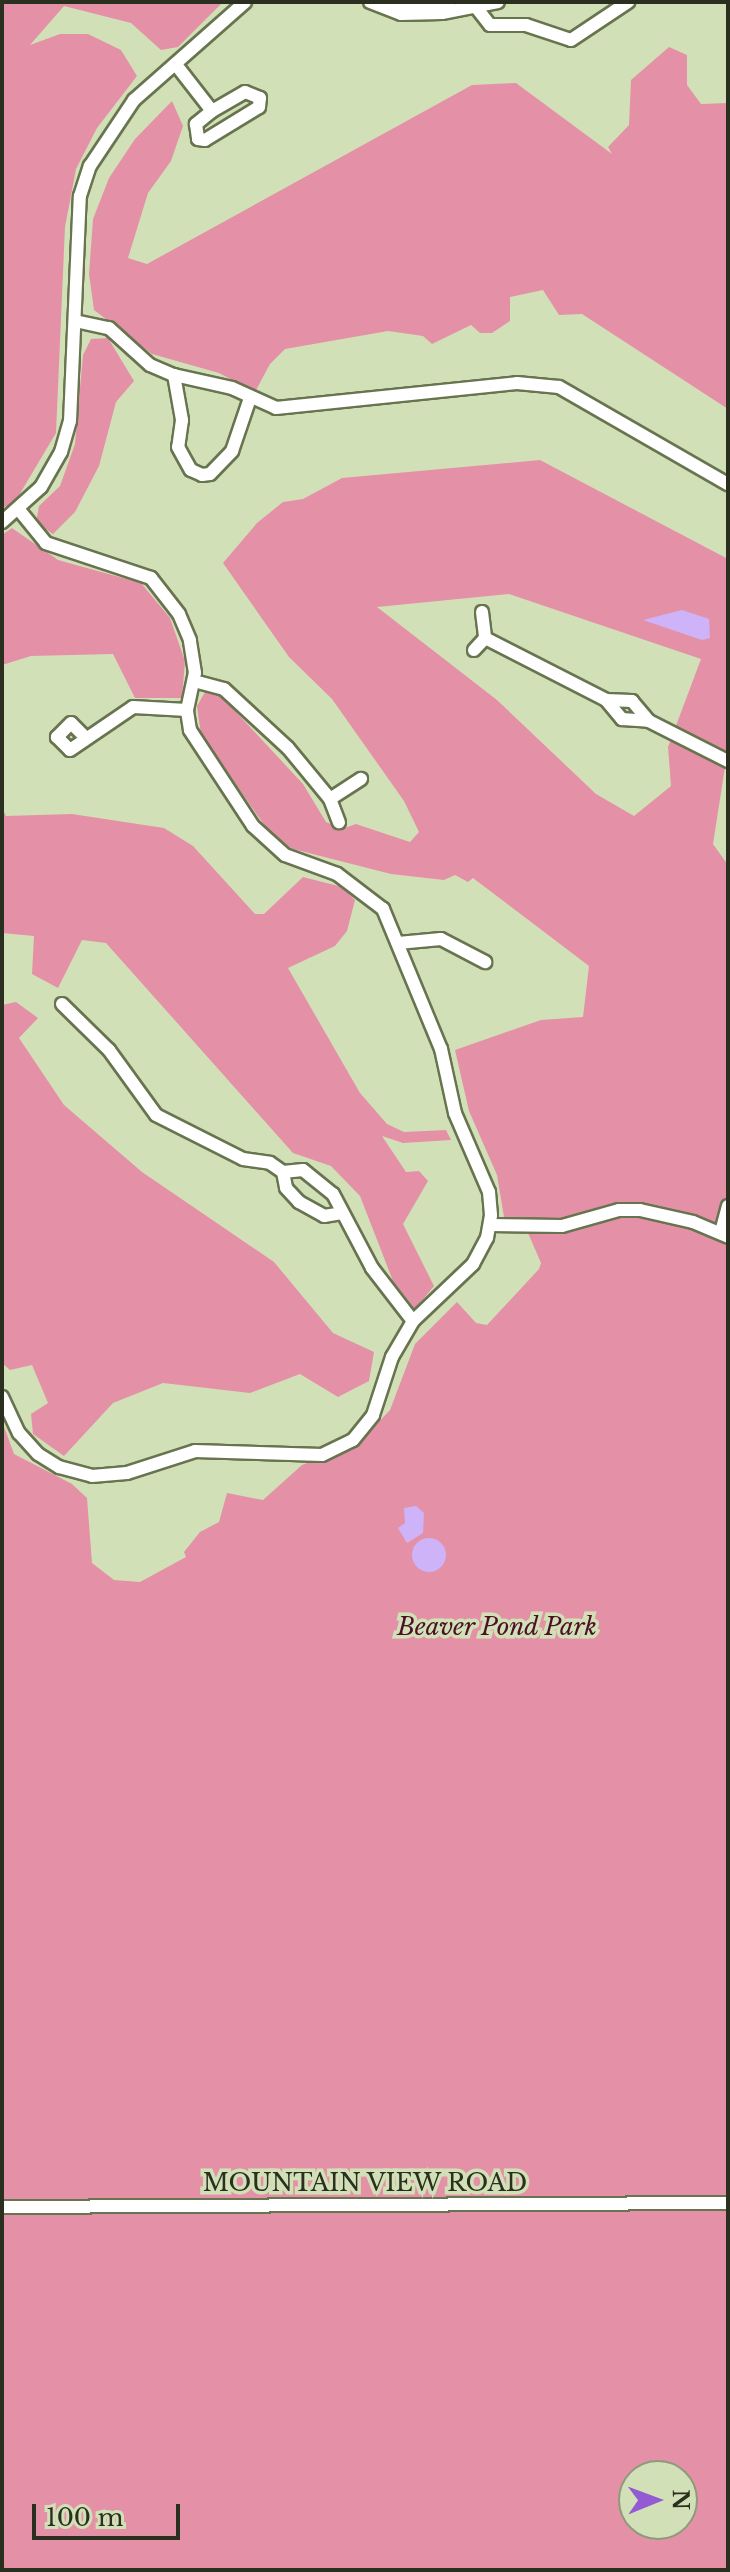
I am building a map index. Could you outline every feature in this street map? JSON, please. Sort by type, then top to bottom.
[{"type":"street","points":[[2,522],[20,511],[41,487],[64,441],[75,321],[80,196],[90,166],[134,100],[177,66],[245,2]]},
{"type":"street","points":[[370,2],[401,14],[498,2]]},
{"type":"street","points":[[386,7],[450,2]]},
{"type":"street","points":[[473,5],[490,25],[526,25],[571,40],[628,2]]},
{"type":"street","points":[[177,66],[212,111]]},
{"type":"street","points":[[245,92],[260,98],[259,107],[205,140],[198,139],[196,124],[212,111],[245,92]]},
{"type":"street","points":[[75,321],[109,328],[150,365],[174,375],[232,388],[250,398],[299,410],[517,383],[548,385],[660,441],[728,484]]},
{"type":"street","points":[[174,375],[182,420],[178,447],[191,470],[202,475],[215,470],[232,451],[250,398]]},
{"type":"street","points":[[2,1397],[19,1433],[38,1454],[59,1467],[92,1476],[127,1473],[195,1451],[310,1458],[353,1440],[373,1415],[392,1357],[413,1321],[473,1264],[490,1225],[489,1192],[455,1113],[441,1049],[383,909],[337,874],[285,855],[253,826],[200,749],[187,710],[194,681],[190,640],[179,614],[151,578],[46,543],[20,511]]},
{"type":"street","points":[[474,650],[485,638],[482,612]]},
{"type":"street","points":[[485,638],[606,700],[622,719],[649,721]]},
{"type":"street","points":[[194,681],[224,689],[288,748],[330,799],[339,822]]},
{"type":"street","points":[[606,700],[632,701],[649,721],[689,745],[728,761]]},
{"type":"street","points":[[84,736],[133,707],[187,710]]},
{"type":"street","points":[[330,799],[361,779]]},
{"type":"street","points":[[398,943],[441,939],[485,962]]},
{"type":"street","points":[[62,1004],[109,1050],[156,1115],[243,1159],[270,1163],[283,1172],[303,1170],[333,1194],[342,1213],[352,1221],[372,1268],[413,1321]]},
{"type":"street","points":[[283,1172],[286,1188],[299,1202],[324,1216],[342,1213]]},
{"type":"street","points":[[490,1225],[535,1228],[587,1222],[619,1210],[640,1210],[724,1234],[728,1206]]},
{"type":"street","name":"MOUNTAIN VIEW ROAD","points":[[2,2207],[728,2203]]},
{"type":"green space","points":[[2,2],[223,2],[178,47],[161,50],[131,23],[64,6],[30,45],[60,34],[88,34],[121,50],[137,76],[97,128],[76,169],[65,227],[56,433],[15,502],[2,508]]},
{"type":"green space","points":[[669,47],[687,55],[687,85],[701,104],[728,103],[728,409],[582,314],[559,315],[543,290],[510,297],[510,321],[492,333],[480,333],[471,325],[432,344],[423,336],[388,331],[285,349],[270,364],[255,392],[219,373],[152,354],[94,310],[89,274],[93,219],[109,178],[135,139],[172,101],[183,126],[171,161],[148,193],[128,258],[147,264],[472,85],[516,83],[612,154],[608,147],[629,125],[631,80]]},
{"type":"green space","points":[[108,338],[134,381],[116,402],[99,466],[75,512],[53,534],[36,523],[39,506],[60,486],[75,444],[83,355],[91,339]]},
{"type":"green space","name":"Beaver Pond Park","points":[[540,460],[728,559],[728,748],[713,844],[728,865],[728,2570],[2,2570],[2,1421],[14,1454],[72,1484],[87,1498],[92,1563],[114,1580],[140,1582],[186,1557],[184,1552],[200,1532],[219,1522],[227,1493],[263,1500],[302,1465],[359,1443],[390,1410],[415,1344],[457,1302],[476,1323],[487,1325],[539,1269],[541,1263],[525,1226],[505,1223],[497,1175],[469,1111],[455,1050],[541,1020],[583,1017],[589,966],[473,878],[468,882],[455,875],[444,880],[391,874],[293,849],[272,836],[201,735],[197,706],[208,687],[225,700],[303,784],[326,822],[342,829],[356,824],[410,842],[419,832],[404,801],[332,699],[289,657],[223,563],[257,523],[283,502],[303,499],[342,478]],"holes":[[[509,594],[701,659],[668,747],[671,786],[634,816],[596,794],[497,700],[377,607]]]},
{"type":"green space","points":[[12,528],[58,560],[141,583],[170,618],[185,661],[182,698],[135,698],[113,654],[31,656],[2,665],[2,535]]},
{"type":"green space","points":[[2,808],[6,816],[72,814],[164,828],[193,846],[255,914],[264,914],[303,877],[342,887],[355,900],[347,931],[335,946],[288,968],[360,1093],[387,1124],[404,1132],[446,1130],[451,1140],[403,1143],[382,1136],[406,1172],[419,1171],[428,1181],[403,1224],[434,1286],[415,1309],[393,1281],[360,1196],[331,1166],[293,1153],[106,943],[82,940],[58,988],[32,974],[34,936],[2,933]]},
{"type":"green space","points":[[16,1002],[38,1018],[19,1038],[64,1105],[142,1172],[274,1262],[333,1333],[374,1352],[369,1381],[338,1397],[300,1374],[250,1393],[163,1383],[113,1403],[64,1456],[33,1434],[31,1414],[48,1403],[32,1365],[10,1370],[2,1363],[2,1005]]},
{"type":"shaded area","points":[[682,610],[709,619],[710,638],[702,640],[643,620]]},
{"type":"shaded area","points":[[416,1506],[424,1513],[423,1533],[407,1543],[398,1528],[405,1523],[404,1508]]},
{"type":"shaded area","points":[[429,1538],[441,1543],[446,1555],[441,1567],[429,1572],[417,1567],[412,1555],[417,1543]]}]
